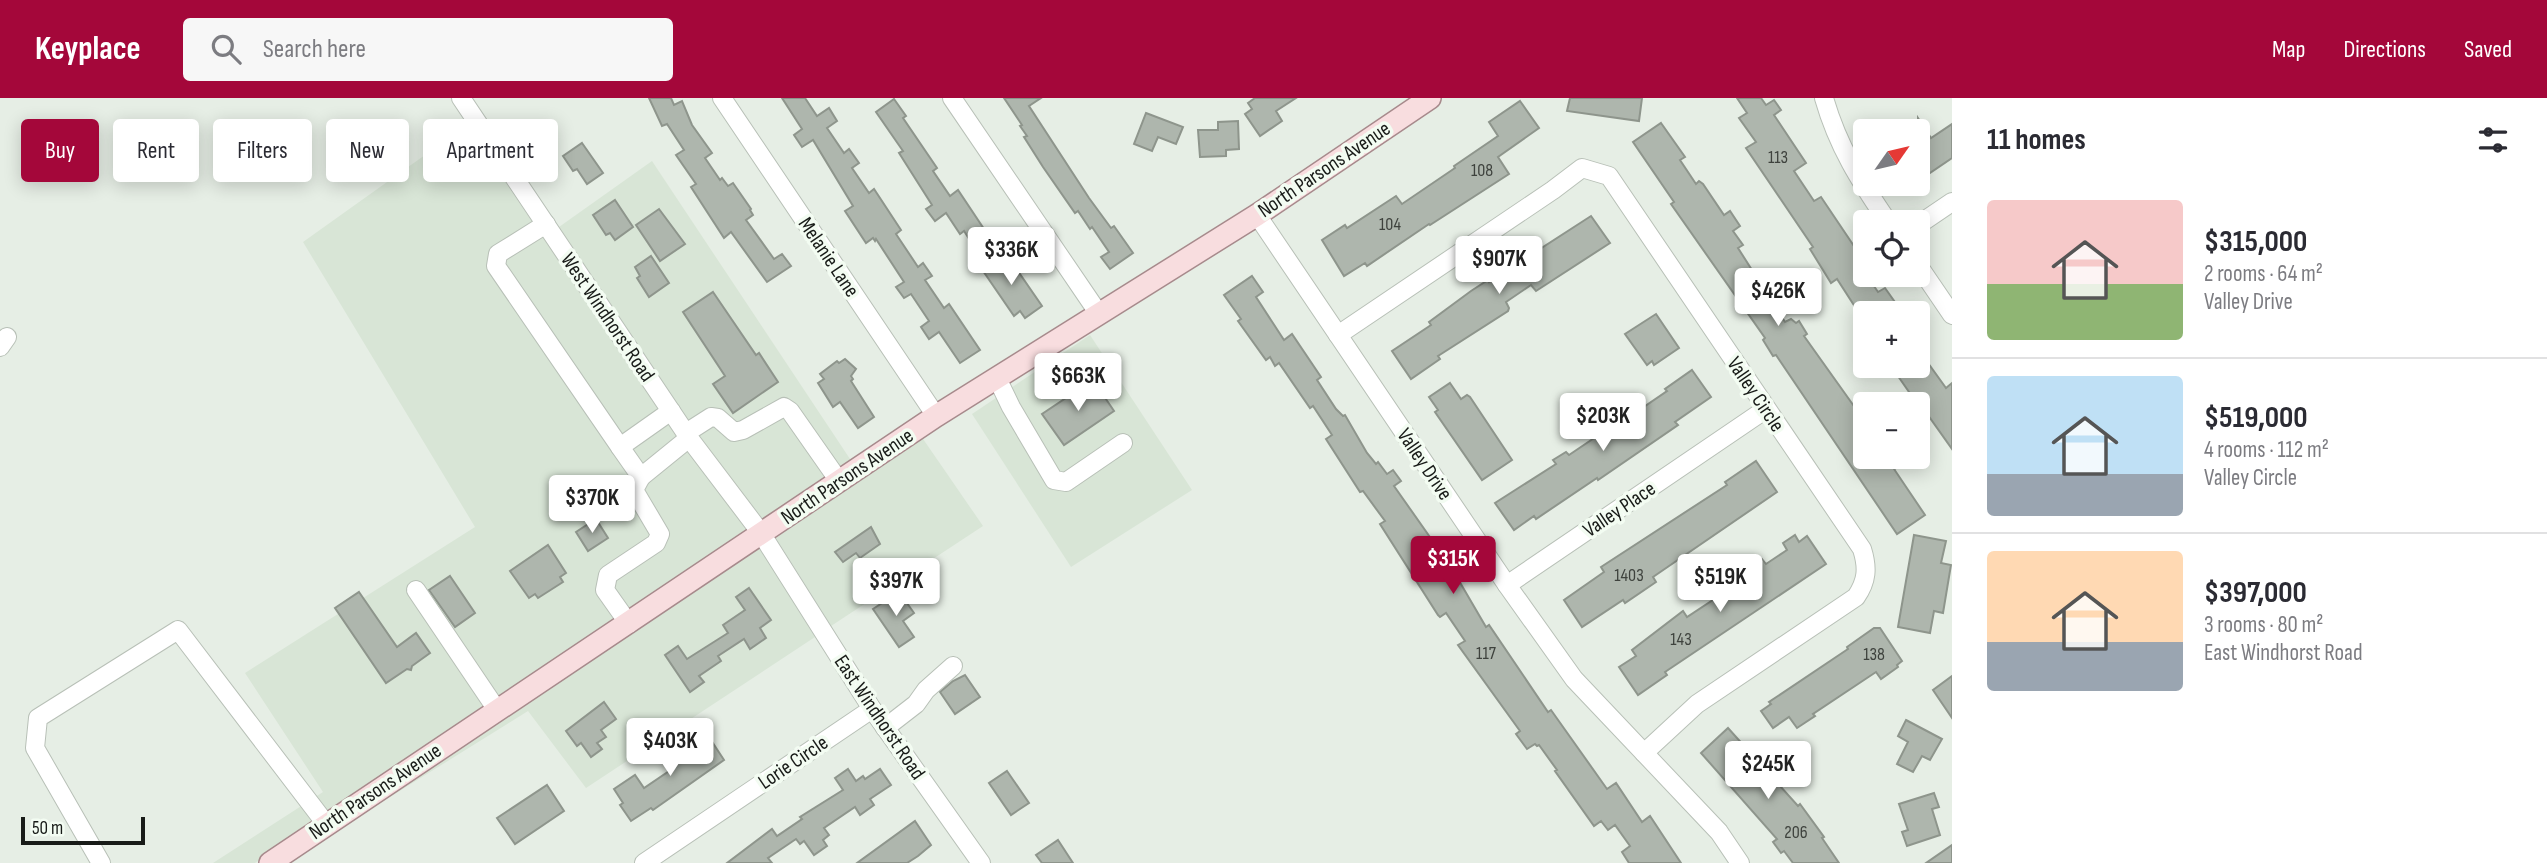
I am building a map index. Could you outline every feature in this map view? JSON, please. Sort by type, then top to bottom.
[{"type":"main road","name":"North Parsons Avenue","points":[[270,863],[936,416],[1257,215],[1430,98]]},
{"type":"street","name":"West Windhorst Road","points":[[461,98],[671,411],[761,533]]},
{"type":"street","name":"Melanie Lane","points":[[722,98],[936,416]]},
{"type":"street","points":[[952,98],[1099,314]]},
{"type":"street","points":[[1824,98],[1839,140],[1856,175],[1880,210]]},
{"type":"street","name":"Valley Circle","points":[[1338,335],[1582,168],[1609,176],[1863,549],[1866,562],[1863,586],[1856,597],[1697,704],[1644,753]]},
{"type":"street","points":[[1930,217],[1952,202]]},
{"type":"street","name":"Valley Drive","points":[[1257,215],[1507,585],[1574,679],[1719,832],[1740,863]]},
{"type":"street","points":[[546,224],[498,254],[496,266],[641,477]]},
{"type":"street","points":[[1930,283],[1952,315]]},
{"type":"street","points":[[997,378],[1054,480],[1066,482],[1123,443]]},
{"type":"street","points":[[629,624],[605,590],[608,575],[656,543],[660,534],[634,490],[641,477],[711,417],[718,418],[734,432],[743,430],[784,407],[790,411],[839,481]]},
{"type":"street","name":"Valley Place","points":[[1507,585],[1766,409]]},
{"type":"street","points":[[620,447],[671,411]]},
{"type":"street","name":"East Windhorst Road","points":[[761,533],[872,709],[981,863]]},
{"type":"street","points":[[416,590],[497,710]]},
{"type":"street","points":[[101,863],[35,748],[38,718],[178,630],[326,824]]},
{"type":"street","points":[[885,728],[916,704],[926,690],[953,666]]},
{"type":"street","name":"Lorie Circle","points":[[644,863],[872,709]]},
{"type":"shaded area","points":[[423,156],[423,182],[505,182],[681,443],[748,531],[255,863],[213,863],[323,792],[245,673],[475,527],[303,242],[387,182],[409,182],[409,166]]},
{"type":"shaded area","points":[[652,161],[852,462],[764,521],[697,433],[559,227]]},
{"type":"shaded area","points":[[1090,335],[1192,490],[1071,567],[972,414]]},
{"type":"shaded area","points":[[921,436],[983,526],[831,626],[774,535]]},
{"type":"shaded area","points":[[758,545],[815,637],[586,788],[528,711],[292,858]]},
{"type":"building","points":[[649,98],[671,98],[674,105],[682,101],[692,125],[712,153],[705,158],[720,180],[722,178],[728,186],[733,183],[751,209],[753,215],[746,220],[774,259],[782,254],[791,266],[767,282],[731,232],[724,238],[691,187],[696,184],[676,155],[684,150],[667,124],[662,126]]},
{"type":"building","points":[[782,98],[805,98],[817,116],[829,108],[837,121],[827,128],[844,153],[849,149],[859,163],[852,168],[869,193],[874,189],[901,230],[896,234],[918,267],[923,263],[932,276],[925,280],[944,308],[949,304],[980,350],[960,363],[939,332],[929,339],[921,327],[929,321],[911,294],[904,298],[896,287],[904,282],[876,239],[866,243],[845,211],[853,206],[813,140],[802,147],[794,135],[802,129]]},
{"type":"building","points":[[1004,98],[1041,98],[1029,106],[1089,198],[1133,253],[1110,269],[1101,257],[1109,252],[1092,227],[1090,229],[1078,211],[1075,213],[1043,167],[1024,137],[1027,136],[1020,126],[1022,125]]},
{"type":"building","points":[[1255,98],[1296,98],[1276,111],[1282,121],[1260,136],[1245,114],[1252,109],[1248,103]]},
{"type":"building","points":[[1570,98],[1642,98],[1639,121],[1567,111]]},
{"type":"building","points":[[1737,98],[1761,98],[1766,105],[1774,100],[1781,110],[1774,115],[1806,163],[1794,171],[1814,201],[1821,197],[1853,245],[1853,287],[1875,287],[1878,292],[1885,288],[1894,301],[1853,301],[1853,304],[1837,279],[1831,283],[1810,249],[1813,247],[1746,148],[1756,142],[1739,118],[1747,113]]},
{"type":"building","points":[[894,99],[906,116],[903,118],[937,168],[933,171],[950,196],[958,190],[992,241],[977,251],[964,231],[960,234],[946,213],[935,221],[926,209],[932,205],[899,153],[903,151],[876,112]]},
{"type":"building","points":[[1520,101],[1539,128],[1498,157],[1509,174],[1367,266],[1365,263],[1344,276],[1322,240],[1345,225],[1347,228],[1396,196],[1402,204],[1455,168],[1454,166],[1498,136],[1489,122]]},
{"type":"building","points":[[1146,113],[1183,127],[1176,144],[1158,137],[1152,151],[1134,144]]},
{"type":"building","points":[[1238,121],[1239,149],[1226,150],[1226,156],[1200,157],[1198,130],[1218,130],[1218,122]]},
{"type":"building","points":[[1661,123],[1685,157],[1680,160],[1696,184],[1699,181],[1703,184],[1724,215],[1730,211],[1740,226],[1733,231],[1743,245],[1738,248],[1785,322],[1791,319],[1796,323],[1799,321],[1807,334],[1804,336],[1853,405],[1853,469],[1776,355],[1773,356],[1763,340],[1765,338],[1671,204],[1674,202],[1633,142]]},
{"type":"building","points":[[1952,124],[1952,158],[1930,173],[1930,136]]},
{"type":"building","points":[[582,143],[603,173],[587,184],[577,169],[573,171],[563,156]]},
{"type":"building","points":[[615,200],[633,227],[615,240],[610,233],[606,235],[593,215]]},
{"type":"building","points":[[659,209],[685,244],[660,261],[636,225]]},
{"type":"building","points":[[1591,216],[1610,243],[1536,291],[1531,285],[1506,302],[1508,311],[1438,356],[1440,359],[1411,379],[1392,351],[1431,325],[1429,322],[1471,291]]},
{"type":"building","points":[[994,255],[1004,270],[1013,264],[1042,306],[1025,318],[1020,311],[1014,316],[979,265]]},
{"type":"building","points":[[651,256],[669,283],[649,297],[637,278],[640,276],[635,267]]},
{"type":"building","points":[[1252,276],[1263,292],[1256,297],[1284,340],[1292,334],[1321,377],[1317,380],[1336,409],[1345,415],[1367,453],[1387,474],[1393,470],[1401,481],[1394,486],[1451,567],[1486,627],[1489,625],[1548,712],[1551,710],[1607,789],[1616,783],[1642,822],[1650,816],[1681,863],[1629,863],[1622,852],[1630,846],[1615,825],[1608,830],[1601,821],[1594,826],[1539,745],[1535,744],[1527,749],[1516,734],[1520,731],[1458,645],[1465,641],[1446,613],[1440,617],[1438,615],[1380,524],[1385,521],[1363,491],[1360,492],[1326,439],[1332,435],[1313,406],[1310,408],[1279,363],[1275,366],[1270,357],[1266,360],[1238,321],[1241,319],[1224,295]]},
{"type":"building","points":[[713,292],[778,382],[733,413],[713,384],[725,376],[683,312]]},
{"type":"building","points":[[1656,314],[1679,348],[1654,365],[1652,361],[1647,365],[1625,334]]},
{"type":"building","points":[[845,359],[856,369],[851,381],[874,417],[858,428],[840,402],[833,407],[818,383],[824,379],[820,374],[837,361],[839,363]]},
{"type":"building","points":[[1930,366],[1946,388],[1952,383],[1952,449],[1930,418],[1930,392],[1909,392],[1899,378],[1930,378]]},
{"type":"building","points":[[1692,370],[1711,397],[1675,422],[1678,425],[1598,480],[1597,478],[1536,519],[1534,516],[1514,530],[1495,503],[1556,464],[1553,460],[1566,452],[1569,455],[1612,426],[1613,428],[1667,391],[1665,389]]},
{"type":"building","points":[[1093,380],[1114,411],[1064,445],[1042,414]]},
{"type":"building","points":[[1450,383],[1461,399],[1467,395],[1470,397],[1512,460],[1482,480],[1435,412],[1438,410],[1429,397]]},
{"type":"building","points":[[1756,461],[1777,492],[1653,577],[1656,582],[1582,627],[1564,600],[1604,572],[1601,567],[1727,485],[1725,482]]},
{"type":"building","points":[[1853,469],[1894,469],[1925,515],[1897,534]]},
{"type":"building","points":[[596,519],[608,538],[588,551],[576,532]]},
{"type":"building","points":[[871,527],[880,544],[860,558],[856,553],[843,562],[835,552]]},
{"type":"building","points":[[1795,535],[1799,542],[1807,536],[1826,564],[1665,672],[1667,675],[1638,695],[1619,667],[1636,656],[1632,650],[1683,611],[1687,617],[1737,584],[1748,576],[1745,571],[1762,559],[1766,564],[1787,550],[1783,543]]},
{"type":"building","points":[[1914,535],[1946,541],[1941,563],[1951,565],[1943,613],[1934,611],[1930,633],[1898,627]]},
{"type":"building","points":[[548,545],[566,573],[560,577],[563,582],[538,598],[535,594],[529,598],[510,571]]},
{"type":"building","points":[[450,576],[475,613],[455,627],[429,590]]},
{"type":"building","points":[[749,588],[771,620],[760,628],[766,638],[750,649],[744,639],[718,656],[721,661],[699,676],[704,682],[690,692],[665,655],[678,646],[687,659],[728,633],[723,625],[745,610],[736,597]]},
{"type":"building","points":[[359,592],[397,647],[416,633],[430,653],[412,666],[411,670],[407,669],[386,683],[335,608]]},
{"type":"building","points":[[899,592],[914,613],[903,621],[914,637],[899,647],[873,609]]},
{"type":"building","points":[[1874,628],[1880,628],[1902,661],[1898,667],[1881,679],[1876,672],[1813,714],[1815,716],[1797,728],[1789,717],[1773,728],[1761,711],[1771,704],[1769,702],[1848,649],[1847,647]]},
{"type":"building","points":[[965,675],[980,697],[955,714],[940,692]]},
{"type":"building","points":[[1952,676],[1952,718],[1933,690]]},
{"type":"building","points":[[604,702],[616,719],[601,730],[606,737],[597,743],[602,749],[591,757],[581,743],[577,746],[566,731]]},
{"type":"building","points":[[1906,720],[1942,739],[1930,760],[1922,756],[1913,772],[1897,764],[1908,742],[1898,736]]},
{"type":"building","points":[[1728,728],[1798,806],[1800,804],[1839,863],[1793,863],[1784,851],[1781,853],[1773,842],[1777,839],[1701,753]]},
{"type":"building","points":[[707,734],[724,760],[653,810],[651,808],[631,821],[620,805],[623,803],[614,789],[635,775],[644,788],[675,767],[669,758]]},
{"type":"building","points":[[848,769],[856,781],[863,776],[865,779],[880,769],[891,785],[870,799],[874,805],[860,815],[855,807],[824,828],[829,835],[823,840],[827,846],[814,855],[804,841],[800,844],[796,839],[768,858],[772,863],[727,863],[772,829],[777,836],[802,819],[800,817],[843,790],[835,778]]},
{"type":"building","points":[[1007,771],[1029,803],[1011,815],[989,783]]},
{"type":"building","points":[[547,785],[564,811],[515,844],[497,818]]},
{"type":"building","points":[[1934,793],[1939,807],[1932,809],[1940,835],[1907,846],[1902,832],[1908,830],[1899,804]]},
{"type":"building","points":[[915,821],[931,845],[918,856],[907,863],[857,863]]},
{"type":"building","points":[[1058,840],[1073,863],[1042,863],[1036,855]]},
{"type":"building","points":[[1952,845],[1952,863],[1926,863]]}]
